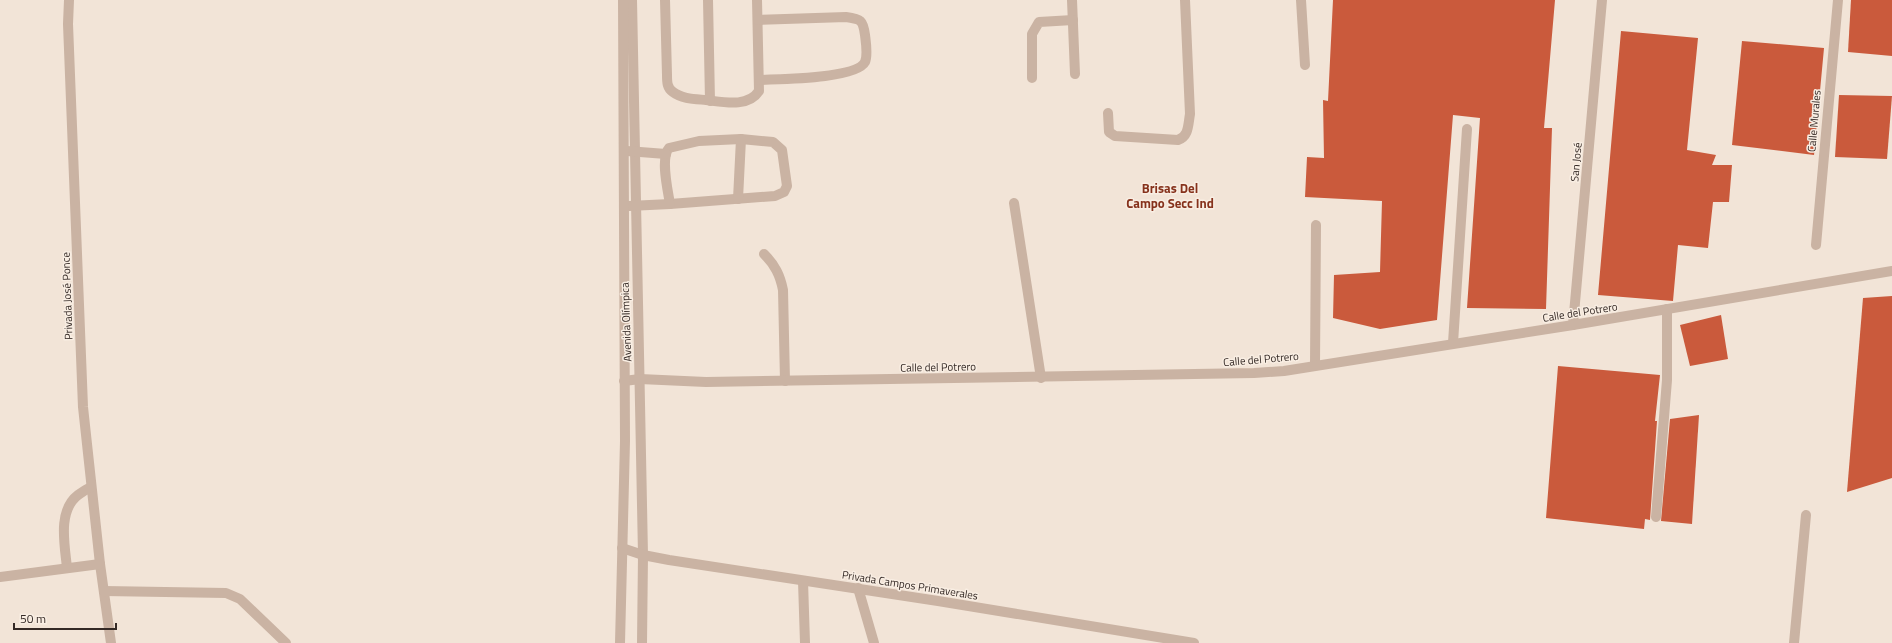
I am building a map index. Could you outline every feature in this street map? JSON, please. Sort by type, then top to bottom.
[{"type":"street","name":"Privada José Ponce","points":[[69,0],[68,24],[83,407],[100,564],[111,643]]},
{"type":"street","name":"Avenida Olímpica","points":[[620,643],[625,441],[623,0]]},
{"type":"street","name":"Avenida Olímpica","points":[[632,0],[643,555],[642,643]]},
{"type":"street","points":[[665,0],[668,87],[673,92],[683,97],[710,100],[721,103],[748,100],[756,96],[759,91],[760,80],[757,0]]},
{"type":"street","points":[[708,0],[710,100]]},
{"type":"street","points":[[1072,0],[1075,74]]},
{"type":"street","points":[[1108,113],[1109,132],[1115,136],[1178,140],[1183,138],[1187,131],[1190,114],[1185,0]]},
{"type":"street","points":[[1301,0],[1304,65]]},
{"type":"street","name":"San José","points":[[1573,325],[1602,0]]},
{"type":"street","name":"Calle Murales","points":[[1816,245],[1838,0]]},
{"type":"street","points":[[758,20],[846,17],[856,18],[863,24],[866,54],[865,62],[862,66],[851,72],[808,78],[760,80]]},
{"type":"street","points":[[1032,78],[1032,34],[1035,27],[1039,22],[1073,20]]},
{"type":"street","points":[[1453,343],[1467,129]]},
{"type":"street","points":[[738,199],[741,139]]},
{"type":"street","points":[[623,205],[635,206],[670,204],[775,196],[784,192],[787,186],[782,150],[773,142],[741,139],[699,141],[669,148],[666,154],[665,169],[670,204]]},
{"type":"street","points":[[623,151],[666,154]]},
{"type":"street","points":[[1014,203],[1041,378]]},
{"type":"street","points":[[1315,366],[1316,226]]},
{"type":"street","points":[[764,254],[774,264],[780,276],[783,290],[785,381]]},
{"type":"street","name":"Calle del Potrero","points":[[624,381],[640,379],[706,382],[1254,374],[1315,366],[1573,325],[1892,271]]},
{"type":"street","points":[[1656,517],[1667,380],[1667,309]]},
{"type":"street","points":[[67,568],[63,529],[67,512],[72,501],[77,495],[91,487]]},
{"type":"street","points":[[1794,643],[1806,515]]},
{"type":"street","name":"Privada Campos Primaverales","points":[[622,548],[643,555],[803,581],[858,588],[1194,643]]},
{"type":"street","points":[[0,577],[100,564]]},
{"type":"street","points":[[803,581],[805,643]]},
{"type":"street","points":[[858,588],[874,643]]},
{"type":"street","points":[[104,591],[226,593],[240,599],[286,643]]},
{"type":"building","points":[[1333,0],[1555,0],[1544,128],[1552,128],[1546,309],[1467,308],[1480,118],[1453,115],[1437,320],[1380,329],[1333,318],[1334,275],[1380,272],[1382,201],[1305,197],[1307,157],[1324,158],[1323,100],[1328,101]]},
{"type":"building","points":[[1851,0],[1892,0],[1892,56],[1848,52]]},
{"type":"building","points":[[1621,31],[1698,38],[1687,150],[1716,155],[1712,165],[1732,165],[1729,202],[1713,202],[1708,248],[1678,245],[1673,301],[1598,295]]},
{"type":"building","points":[[1742,41],[1824,48],[1814,155],[1732,145]]},
{"type":"building","points":[[1839,95],[1892,96],[1887,159],[1835,157]]},
{"type":"building","points":[[1892,296],[1892,478],[1847,492],[1863,298]]},
{"type":"building","points":[[1721,315],[1728,359],[1690,366],[1680,325]]},
{"type":"building","points":[[1558,366],[1660,375],[1655,421],[1657,421],[1650,520],[1645,519],[1644,529],[1546,518]]},
{"type":"building","points":[[1699,415],[1692,524],[1661,521],[1670,419]]},
{"type":"district","name":"Brisas Del Campo Secc Ind","points":[[1170,196]]}]
